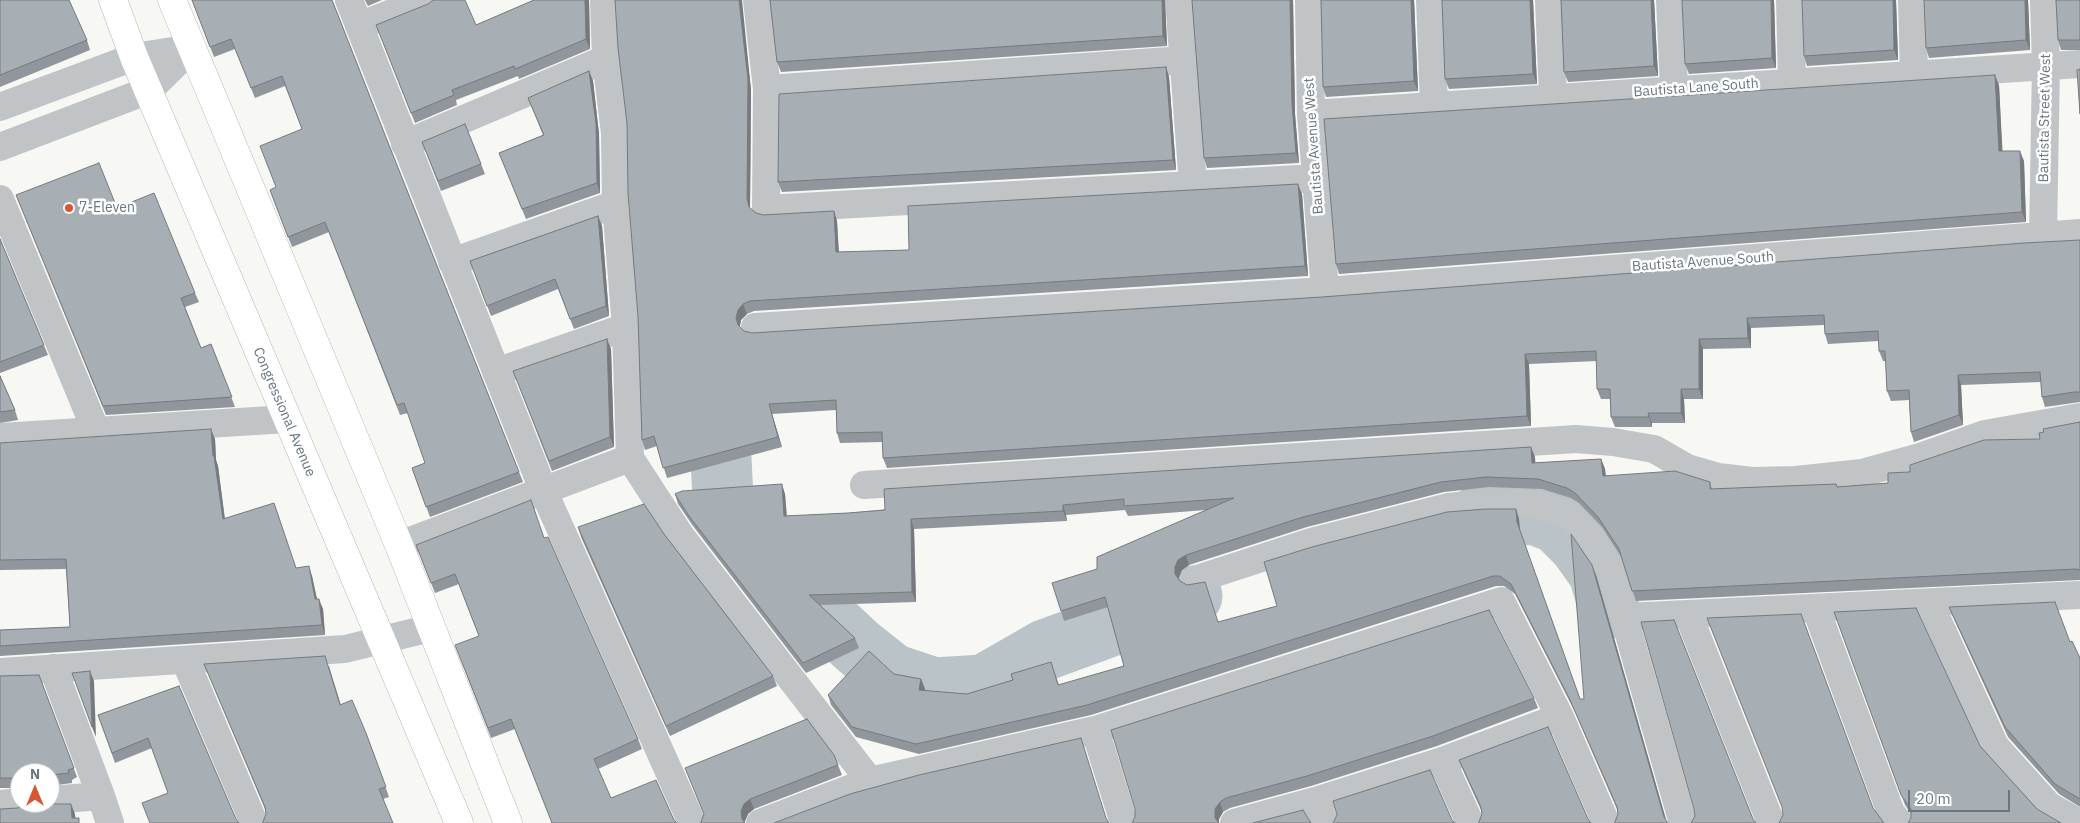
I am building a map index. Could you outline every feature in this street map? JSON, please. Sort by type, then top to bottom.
[{"type":"main road","name":"Congressional Avenue","points":[[114,0],[134,57],[383,640],[459,823]]},
{"type":"main road","points":[[172,0],[399,545],[508,823]]},
{"type":"street","points":[[349,0],[544,492],[692,823]]},
{"type":"street","points":[[359,26],[426,0]]},
{"type":"street","points":[[604,0],[606,59],[615,133],[616,204],[626,327],[630,458],[680,535],[870,781]]},
{"type":"street","points":[[757,0],[767,89],[766,208],[1316,178]]},
{"type":"street","points":[[1179,0],[1193,185]]},
{"type":"street","name":"Bautista Avenue West","points":[[1309,0],[1311,114],[1325,292]]},
{"type":"street","points":[[1430,0],[1434,106]]},
{"type":"street","points":[[1549,0],[1553,98]]},
{"type":"street","points":[[1670,0],[1674,89]]},
{"type":"street","points":[[1790,0],[1792,82]]},
{"type":"street","points":[[1912,0],[1914,74]]},
{"type":"street","name":"Bautista Street West","points":[[2043,236],[2046,66],[2044,0]]},
{"type":"street","points":[[0,107],[134,57],[192,48]]},
{"type":"street","points":[[0,147],[149,90],[192,48]]},
{"type":"street","points":[[405,144],[606,59]]},
{"type":"street","points":[[767,89],[1184,60]]},
{"type":"street","name":"Bautista Lane South","points":[[1311,114],[2080,64]]},
{"type":"street","points":[[0,199],[96,431]]},
{"type":"street","points":[[452,262],[616,204]]},
{"type":"street","name":"Bautista Avenue South","points":[[755,327],[1325,292],[2080,233]]},
{"type":"street","points":[[496,372],[626,327]]},
{"type":"street","points":[[864,485],[1576,439],[1613,442],[1654,450],[1686,468],[1718,477],[1752,481],[1796,480],[1862,473],[1920,457],[1985,434],[2080,417]]},
{"type":"street","points":[[0,437],[287,419]]},
{"type":"street","points":[[399,545],[544,492],[630,458]]},
{"type":"street","points":[[1194,580],[1311,542],[1448,508],[1489,503],[1537,504],[1568,514],[1589,536],[1610,568],[1683,823]]},
{"type":"street","points":[[1625,617],[1930,604],[2080,595]]},
{"type":"street","points":[[760,823],[870,781],[1095,730],[1501,601],[1560,717],[1606,823]]},
{"type":"street","points":[[1930,604],[1995,746],[2050,806],[2078,823]]},
{"type":"street","points":[[1816,609],[1891,813],[1900,823]]},
{"type":"street","points":[[1688,614],[1771,823]]},
{"type":"street","points":[[0,672],[346,649],[431,628]]},
{"type":"street","points":[[185,660],[254,823]]},
{"type":"street","points":[[53,668],[110,823]]},
{"type":"street","points":[[1234,823],[1320,812],[1442,761],[1560,717]]},
{"type":"street","points":[[1095,730],[1124,823]]},
{"type":"street","points":[[1442,761],[1470,823]]},
{"type":"street","points":[[60,799],[100,796]]},
{"type":"building","points":[[0,0],[69,0],[87,40],[0,75]]},
{"type":"building","points":[[192,0],[332,0],[519,472],[426,507],[412,468],[425,463],[404,403],[397,405],[325,222],[288,237],[270,190],[276,187],[260,146],[302,129],[282,76],[251,88],[231,39],[210,47]]},
{"type":"building","points":[[433,0],[465,0],[476,25],[534,0],[585,0],[586,39],[515,69],[514,66],[452,90],[454,95],[411,113],[376,25],[428,4]]},
{"type":"building","points":[[615,0],[739,0],[748,80],[747,199],[749,207],[756,213],[763,215],[834,211],[836,252],[909,250],[908,206],[1298,184],[1305,266],[750,301],[743,304],[738,310],[736,318],[738,325],[744,331],[752,333],[1322,297],[2080,240],[2080,392],[2042,397],[2040,372],[1958,375],[1959,415],[1911,432],[1909,390],[1887,391],[1885,351],[1879,351],[1878,331],[1825,334],[1824,315],[1747,318],[1748,338],[1699,339],[1699,389],[1681,389],[1681,413],[1648,413],[1649,417],[1611,417],[1610,389],[1597,389],[1596,351],[1525,354],[1527,416],[883,458],[882,432],[837,433],[836,400],[769,404],[778,437],[663,468],[654,436],[642,440],[638,316],[628,193],[627,123],[618,48]]},
{"type":"building","points":[[770,0],[1162,0],[1163,36],[777,62]]},
{"type":"building","points":[[1192,0],[1290,0],[1292,104],[1296,153],[1204,158]]},
{"type":"building","points":[[1321,0],[1411,0],[1414,81],[1323,87]]},
{"type":"building","points":[[1442,0],[1530,0],[1533,74],[1445,79]]},
{"type":"building","points":[[1561,0],[1651,0],[1654,66],[1564,72]]},
{"type":"building","points":[[1682,0],[1771,0],[1772,58],[1685,64]]},
{"type":"building","points":[[1802,0],[1893,0],[1894,50],[1804,56]]},
{"type":"building","points":[[1924,0],[2025,0],[2026,40],[1926,48]]},
{"type":"building","points":[[2056,0],[2080,0],[2080,40],[2058,40]]},
{"type":"building","points":[[1166,67],[1173,160],[778,182],[779,94]]},
{"type":"building","points":[[2080,69],[2080,114],[2077,70]]},
{"type":"building","points":[[589,71],[596,124],[597,183],[522,209],[499,153],[544,135],[528,98]]},
{"type":"building","points":[[1995,75],[1999,151],[2020,151],[2022,212],[1336,264],[1324,119]]},
{"type":"building","points":[[465,124],[481,164],[438,181],[422,142]]},
{"type":"building","points":[[99,163],[117,208],[154,193],[195,293],[181,298],[201,348],[211,344],[232,397],[103,406],[16,195]]},
{"type":"building","points":[[598,216],[606,306],[570,319],[555,279],[487,306],[470,261]]},
{"type":"building","points":[[0,239],[44,345],[0,362]]},
{"type":"building","points":[[607,339],[610,437],[549,461],[513,371]]},
{"type":"building","points":[[0,376],[15,410],[0,412]]},
{"type":"building","points":[[2080,422],[2080,570],[1632,591],[1619,549],[1598,517],[1575,493],[1567,488],[1538,479],[1486,477],[1441,482],[1303,517],[1186,555],[1178,560],[1175,574],[1180,581],[1187,585],[1205,582],[1218,622],[1277,606],[1264,562],[1312,547],[1447,512],[1516,509],[1517,522],[1580,699],[1584,699],[1571,534],[1592,565],[1664,817],[1668,823],[1614,823],[1618,814],[1617,807],[1570,700],[1511,584],[1500,576],[1493,576],[1087,705],[916,744],[852,727],[828,695],[869,651],[894,674],[921,679],[919,690],[967,694],[1013,680],[1011,674],[1051,662],[1058,685],[1124,666],[1105,597],[1061,611],[1052,583],[1097,569],[1097,557],[1234,498],[1124,506],[1124,499],[1063,505],[1063,511],[911,519],[912,592],[809,595],[855,638],[803,663],[689,516],[675,494],[682,491],[782,484],[784,516],[848,513],[885,510],[884,489],[1531,447],[1532,463],[1601,459],[1603,476],[1675,471],[1710,482],[1710,489],[1836,484],[1837,487],[1888,483],[1888,473],[1910,472],[1910,465],[1984,440],[2040,439],[2039,433],[2044,432],[2043,429]]},
{"type":"building","points":[[211,429],[213,456],[223,519],[274,503],[296,568],[309,566],[315,599],[319,599],[322,625],[0,646],[0,630],[70,627],[66,559],[0,560],[0,443]]},
{"type":"building","points":[[531,500],[544,538],[548,537],[638,739],[594,759],[611,798],[656,780],[677,823],[552,823],[511,719],[488,728],[455,645],[479,636],[455,574],[431,583],[416,545]]},
{"type":"building","points":[[644,504],[664,534],[773,676],[666,726],[578,527]]},
{"type":"building","points":[[2055,602],[2070,642],[2072,641],[2080,658],[2080,799],[2055,784],[2005,727],[1949,607]]},
{"type":"building","points":[[1916,608],[1980,746],[2037,809],[2061,823],[1908,823],[1911,818],[1911,809],[1901,795],[1834,612]]},
{"type":"building","points":[[1489,610],[1534,698],[1433,736],[1307,776],[1226,798],[1215,809],[1215,818],[1219,823],[1132,823],[1135,817],[1135,809],[1111,730]]},
{"type":"building","points":[[1801,614],[1873,808],[1884,823],[1779,823],[1783,815],[1782,807],[1707,618]]},
{"type":"building","points":[[1674,620],[1756,823],[1691,823],[1695,816],[1694,809],[1641,622]]},
{"type":"building","points":[[325,656],[340,705],[352,700],[366,733],[386,787],[379,789],[393,823],[262,823],[266,814],[265,807],[204,664]]},
{"type":"building","points":[[90,671],[92,727],[72,673]]},
{"type":"building","points":[[39,675],[74,768],[68,770],[69,773],[60,774],[60,763],[10,763],[10,778],[0,778],[0,676]]},
{"type":"building","points":[[179,686],[239,823],[150,823],[142,803],[168,793],[148,738],[112,753],[98,715]]},
{"type":"building","points":[[807,719],[834,755],[838,765],[750,799],[744,804],[741,811],[742,819],[745,823],[700,823],[704,814],[685,768]]},
{"type":"building","points":[[1548,727],[1591,823],[1478,823],[1482,814],[1481,807],[1459,760]]},
{"type":"building","points":[[1081,738],[1109,823],[774,823],[850,794],[919,775]]},
{"type":"building","points":[[1430,770],[1455,823],[1333,823],[1337,815],[1333,801]]},
{"type":"building","points":[[60,804],[71,804],[72,818],[79,818],[79,823],[0,823],[0,809],[10,808],[10,813],[60,813]]},
{"type":"building","points":[[1303,810],[1311,823],[1253,823]]},
{"type":"waterway","points":[[708,382],[719,418],[723,499],[739,535],[858,647],[892,674],[934,688],[984,685],[1045,650],[1192,596]]},
{"type":"waterway","points":[[1479,515],[1490,513],[1536,515],[1557,523],[1579,545],[1599,573],[1609,608]]},
{"type":"place","name":"7-Eleven","points":[[69,208]]}]
